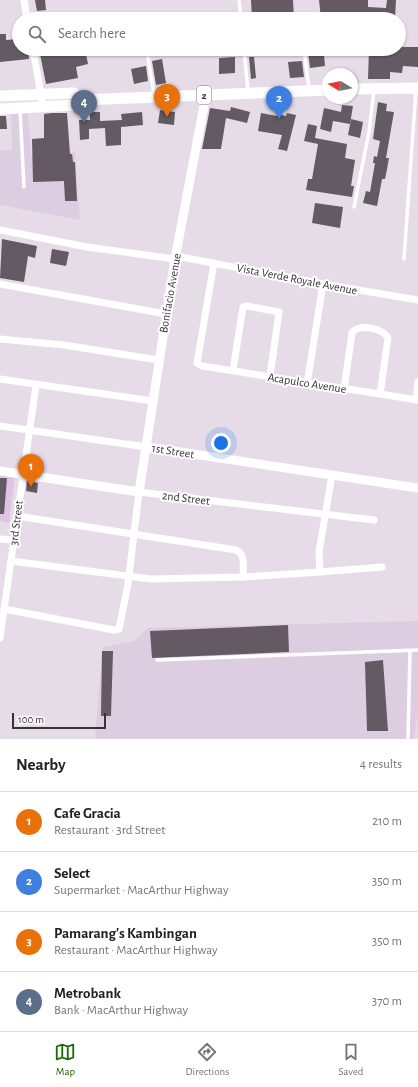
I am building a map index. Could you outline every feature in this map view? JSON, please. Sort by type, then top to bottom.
[{"type":"main road","points":[[358,89],[417,88]]},
{"type":"main road","name":"2","points":[[0,109],[76,105],[81,100],[322,90]]},
{"type":"main road","name":"2","points":[[0,96],[74,93],[81,100]]},
{"type":"street","points":[[24,0],[26,12]]},
{"type":"street","points":[[33,56],[43,107]]},
{"type":"street","name":"Bonifacio Avenue","points":[[139,492],[147,447],[158,360],[175,258],[206,95]]},
{"type":"street","name":"Vista Verde Royale Avenue","points":[[0,230],[87,247],[214,263],[323,284],[418,300]]},
{"type":"street","name":"Acapulco Avenue","points":[[214,263],[197,363],[307,384],[417,400]]},
{"type":"street","points":[[0,284],[166,314]]},
{"type":"street","points":[[307,384],[323,284]]},
{"type":"street","points":[[233,370],[243,307],[255,307],[279,312],[270,376]]},
{"type":"street","points":[[344,389],[352,333],[355,329],[359,328],[379,330],[386,333],[388,338],[380,394]]},
{"type":"street","points":[[0,339],[64,345],[158,360]]},
{"type":"street","points":[[0,379],[153,401]]},
{"type":"street","points":[[417,400],[418,382]]},
{"type":"street","name":"3rd Street","points":[[0,638],[28,430],[36,384]]},
{"type":"street","name":"1st Street","points":[[0,426],[418,488]]},
{"type":"street","name":"2nd Street","points":[[0,471],[139,492],[374,520]]},
{"type":"street","points":[[320,572],[319,552],[332,475]]},
{"type":"street","points":[[4,610],[117,630],[121,623],[139,492]]},
{"type":"street","points":[[17,516],[236,550],[242,555],[243,577]]},
{"type":"street","points":[[0,539],[14,540]]},
{"type":"street","points":[[11,561],[151,579],[243,577],[382,567]]},
{"type":"lane","points":[[239,0],[240,12]]},
{"type":"lane","points":[[245,56],[248,93]]},
{"type":"lane","points":[[305,56],[309,90]]},
{"type":"lane","points":[[148,58],[154,96]]},
{"type":"lane","points":[[404,259],[417,88]]},
{"type":"lane","points":[[354,207],[369,132],[374,89]]},
{"type":"lane","points":[[20,108],[19,114],[24,187]]},
{"type":"lane","points":[[157,660],[418,650]]},
{"type":"lane","points":[[408,739],[410,651]]},
{"type":"shaded area","points":[[11,114],[28,114],[31,155],[75,152],[80,220],[0,205],[0,151],[12,150]]},
{"type":"shaded area","points":[[0,474],[15,476],[9,523],[0,521]]},
{"type":"shaded area","points":[[418,621],[418,713],[414,739],[95,739],[103,647],[134,641],[148,628]]},
{"type":"building","points":[[35,0],[45,0],[46,10],[37,11]]},
{"type":"building","points":[[251,0],[293,0],[294,12],[252,12]]},
{"type":"building","points":[[319,0],[368,0],[368,7],[386,8],[387,0],[396,0],[395,12],[320,12]]},
{"type":"building","points":[[0,34],[6,34],[6,40],[12,40],[12,56],[29,56],[29,59],[0,62]]},
{"type":"building","points":[[406,47],[418,47],[418,67],[403,66],[402,73],[390,72],[390,79],[368,79],[369,56],[406,56]]},
{"type":"building","points":[[40,56],[86,56],[88,64],[76,67],[78,78],[46,84]]},
{"type":"building","points":[[308,56],[324,56],[325,66],[310,68]]},
{"type":"building","points":[[235,57],[235,73],[219,74],[219,58]]},
{"type":"building","points":[[249,57],[254,57],[256,78],[251,79]]},
{"type":"building","points":[[162,59],[166,83],[156,85],[152,61]]},
{"type":"building","points":[[302,61],[304,77],[290,78],[288,62]]},
{"type":"building","points":[[146,66],[148,81],[134,84],[131,69]]},
{"type":"building","points":[[378,102],[387,104],[386,111],[394,112],[386,158],[389,158],[385,179],[382,179],[377,206],[363,203],[366,191],[370,192],[375,163],[373,163],[374,156],[377,157],[380,141],[373,139]]},
{"type":"building","points":[[342,105],[353,106],[350,124],[333,121],[331,132],[320,129],[324,108],[341,112]]},
{"type":"building","points":[[231,107],[250,112],[247,123],[226,118],[221,149],[202,149],[210,108],[230,111]]},
{"type":"building","points":[[160,110],[175,112],[174,125],[158,123]]},
{"type":"building","points":[[90,112],[100,112],[100,121],[122,120],[121,114],[142,112],[143,125],[121,127],[121,145],[106,146],[105,128],[89,129],[89,139],[80,140],[79,120],[90,120]]},
{"type":"building","points":[[67,113],[70,154],[72,154],[73,162],[75,162],[77,201],[65,201],[64,181],[33,182],[32,139],[44,138],[44,114]]},
{"type":"building","points":[[261,113],[277,116],[277,114],[286,116],[287,113],[296,115],[287,151],[278,149],[282,135],[258,131]]},
{"type":"building","points":[[0,116],[6,116],[7,129],[0,129]]},
{"type":"building","points":[[351,119],[363,122],[360,138],[348,135]]},
{"type":"building","points":[[308,124],[317,126],[315,138],[347,144],[345,158],[355,160],[351,186],[354,186],[352,197],[306,190],[308,179],[312,179],[318,144],[304,141]]},
{"type":"building","points":[[315,203],[343,207],[340,228],[312,223]]},
{"type":"building","points":[[2,239],[37,246],[35,258],[28,256],[24,282],[0,278]]},
{"type":"building","points":[[52,249],[69,252],[66,266],[50,263]]},
{"type":"building","points":[[0,478],[7,478],[4,514],[0,514]]},
{"type":"building","points":[[27,481],[38,483],[37,493],[26,491]]},
{"type":"building","points":[[288,625],[289,652],[152,658],[150,631]]},
{"type":"building","points":[[102,651],[113,651],[111,716],[101,716]]},
{"type":"building","points":[[383,660],[388,731],[367,731],[365,662]]},
{"type":"place","name":"Pamarang's Kambingan","points":[[167,117]]},
{"type":"place","name":"Select","points":[[279,119]]},
{"type":"place","name":"Metrobank","points":[[84,123]]},
{"type":"place","name":"Cafe Gracia","points":[[31,487]]}]
